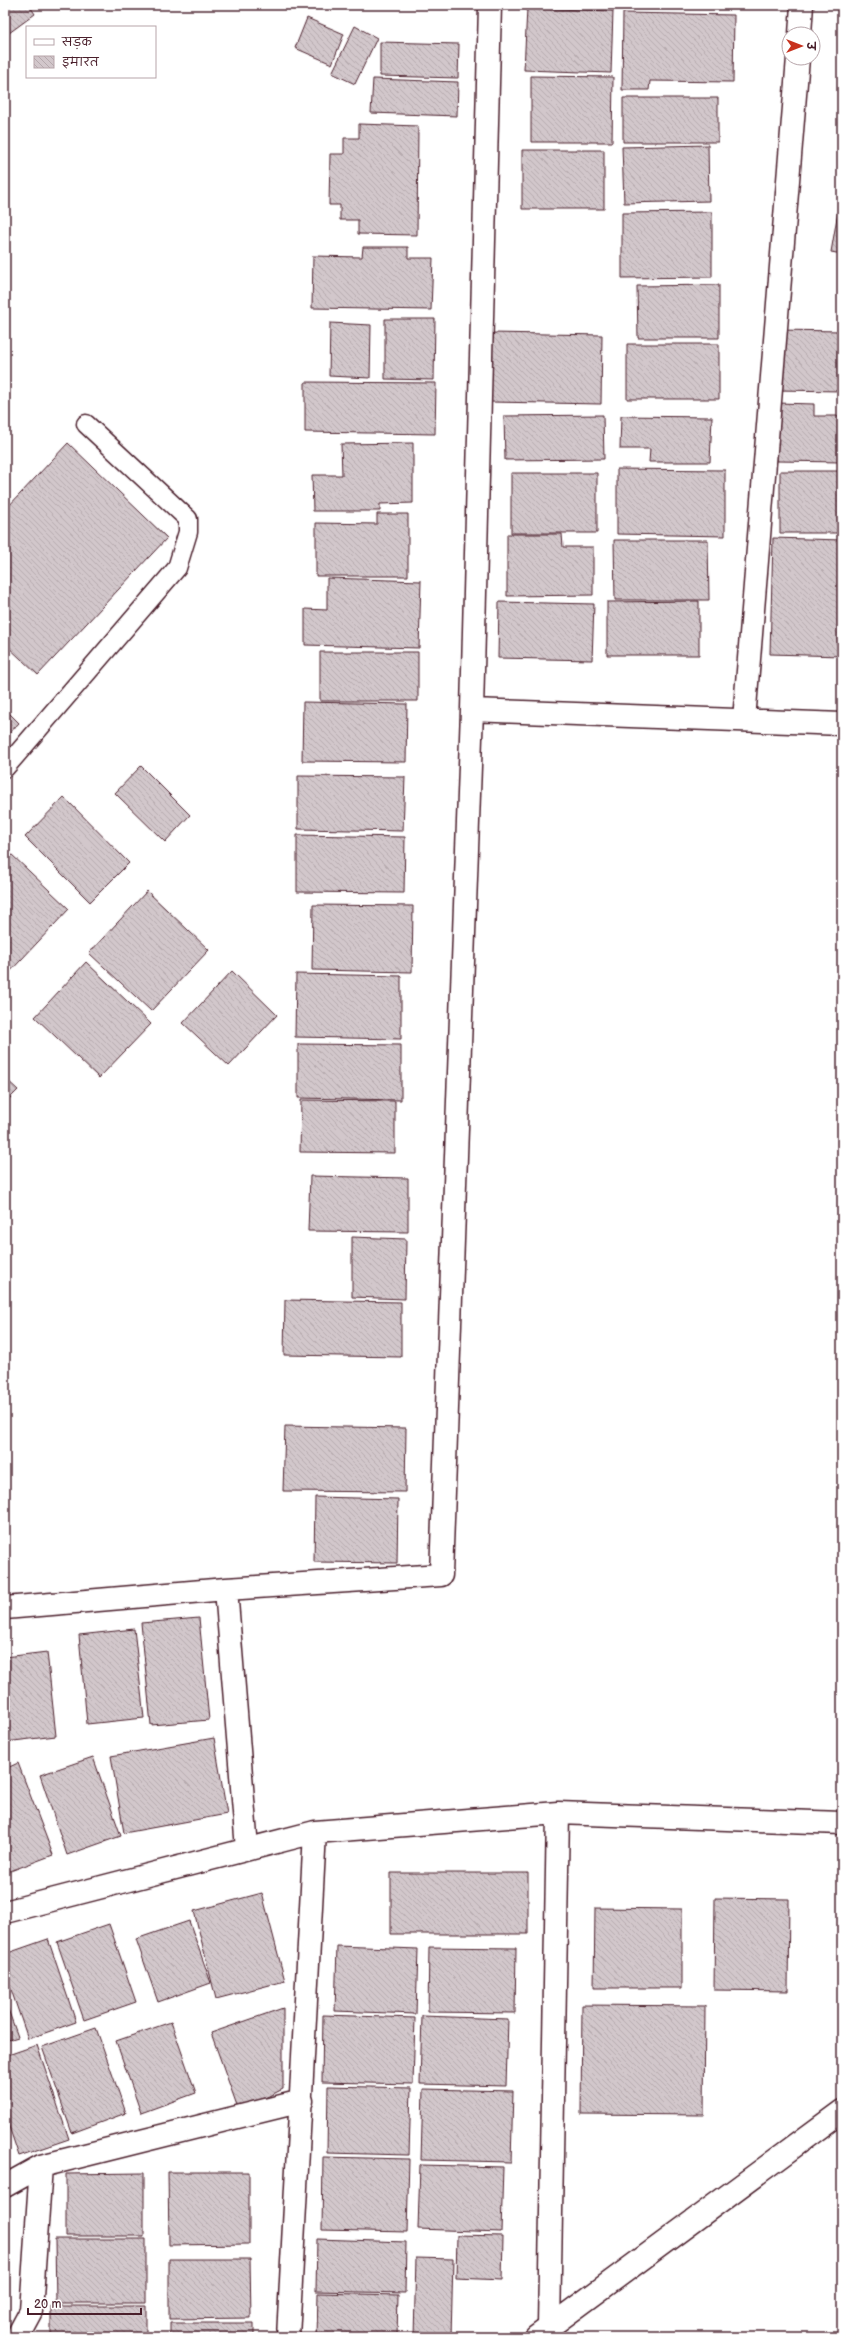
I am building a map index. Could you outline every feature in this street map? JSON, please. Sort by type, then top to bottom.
[{"type":"street","points":[[5,1608],[226,1589],[441,1575],[472,710],[490,5]]},
{"type":"street","points":[[801,26],[802,5]]},
{"type":"street","points":[[744,720],[797,66]]},
{"type":"street","points":[[472,710],[842,724]]},
{"type":"street","points":[[226,1589],[247,1849]]},
{"type":"street","points":[[5,1912],[315,1832],[558,1813],[842,1823]]},
{"type":"street","points":[[543,2332],[558,1813]]},
{"type":"street","points":[[288,2337],[302,2101],[315,1832]]},
{"type":"street","points":[[5,2186],[41,2166],[302,2101]]},
{"type":"street","points":[[543,2332],[842,2111]]},
{"type":"street","points":[[17,2337],[31,2311],[41,2166]]},
{"type":"lane","points":[[5,768],[177,568],[188,532],[188,520],[86,424]]},
{"type":"building","points":[[8,5],[29,5],[35,14],[5,36],[5,7]]},
{"type":"building","points":[[527,8],[613,11],[611,73],[524,70]]},
{"type":"building","points":[[623,13],[734,15],[733,82],[650,81],[649,90],[622,90]]},
{"type":"building","points":[[307,18],[344,34],[332,64],[295,48]]},
{"type":"building","points":[[355,26],[377,38],[355,84],[332,73]]},
{"type":"building","points":[[380,42],[459,44],[458,78],[380,76]]},
{"type":"building","points":[[531,76],[613,77],[612,142],[531,142]]},
{"type":"building","points":[[373,79],[458,82],[457,116],[371,113]]},
{"type":"building","points":[[623,98],[718,98],[718,142],[623,142]]},
{"type":"building","points":[[359,124],[418,126],[417,235],[358,234],[358,220],[340,220],[340,205],[329,205],[330,154],[344,154],[344,138],[359,138]]},
{"type":"building","points":[[708,145],[709,201],[624,203],[622,147]]},
{"type":"building","points":[[522,150],[604,150],[604,209],[522,209]]},
{"type":"building","points":[[839,206],[842,207],[842,254],[831,252]]},
{"type":"building","points":[[712,212],[712,277],[622,278],[622,213]]},
{"type":"building","points":[[363,247],[408,247],[408,258],[433,258],[431,310],[312,308],[313,256],[362,257]]},
{"type":"building","points":[[719,285],[719,338],[638,338],[637,286]]},
{"type":"building","points":[[385,319],[435,319],[434,380],[385,379]]},
{"type":"building","points":[[330,323],[371,325],[370,378],[329,376]]},
{"type":"building","points":[[778,330],[842,331],[842,391],[777,390]]},
{"type":"building","points":[[491,333],[602,335],[601,404],[490,402]]},
{"type":"building","points":[[627,344],[719,344],[719,399],[627,399]]},
{"type":"building","points":[[305,382],[436,383],[435,434],[305,432]]},
{"type":"building","points":[[777,403],[814,404],[814,416],[842,416],[842,462],[777,461]]},
{"type":"building","points":[[603,415],[604,459],[505,460],[504,416]]},
{"type":"building","points":[[621,416],[712,417],[710,462],[649,462],[650,449],[620,449]]},
{"type":"building","points":[[68,443],[167,538],[38,675],[5,644],[5,510]]},
{"type":"building","points":[[413,443],[413,503],[380,504],[380,511],[313,511],[312,475],[342,475],[341,444]]},
{"type":"building","points":[[617,469],[725,470],[725,536],[617,534]]},
{"type":"building","points":[[780,471],[842,471],[842,533],[780,533]]},
{"type":"building","points":[[511,473],[597,473],[597,533],[511,533]]},
{"type":"building","points":[[377,514],[408,514],[408,576],[316,576],[316,523],[377,524]]},
{"type":"building","points":[[507,534],[562,534],[563,547],[593,547],[593,595],[507,596]]},
{"type":"building","points":[[773,538],[842,540],[842,656],[770,654]]},
{"type":"building","points":[[614,540],[708,540],[709,600],[615,600]]},
{"type":"building","points":[[327,578],[421,581],[419,648],[305,645],[305,609],[327,610]]},
{"type":"building","points":[[699,601],[699,655],[607,655],[607,602]]},
{"type":"building","points":[[499,602],[594,604],[592,660],[498,658]]},
{"type":"building","points":[[320,652],[418,652],[418,701],[320,701]]},
{"type":"building","points":[[303,702],[407,704],[406,762],[302,761]]},
{"type":"building","points":[[5,709],[19,723],[5,738]]},
{"type":"building","points":[[141,766],[190,815],[165,842],[115,793]]},
{"type":"building","points":[[298,776],[405,777],[403,831],[298,829]]},
{"type":"building","points":[[64,797],[129,863],[90,902],[25,837]]},
{"type":"building","points":[[297,835],[405,837],[404,893],[297,892]]},
{"type":"building","points":[[10,853],[69,909],[5,977],[5,858]]},
{"type":"building","points":[[147,891],[209,950],[151,1011],[89,953]]},
{"type":"building","points":[[313,905],[413,906],[412,972],[312,970]]},
{"type":"building","points":[[86,962],[151,1024],[99,1078],[35,1017]]},
{"type":"building","points":[[232,971],[277,1015],[229,1066],[183,1023]]},
{"type":"building","points":[[296,974],[401,976],[401,1039],[295,1037]]},
{"type":"building","points":[[298,1044],[401,1045],[401,1100],[298,1098]]},
{"type":"building","points":[[5,1078],[18,1090],[5,1103]]},
{"type":"building","points":[[301,1100],[395,1101],[395,1153],[300,1152]]},
{"type":"building","points":[[310,1176],[408,1178],[408,1232],[308,1231]]},
{"type":"building","points":[[352,1237],[406,1239],[405,1299],[352,1297]]},
{"type":"building","points":[[285,1300],[401,1302],[401,1357],[284,1355]]},
{"type":"building","points":[[285,1426],[406,1428],[405,1492],[283,1491]]},
{"type":"building","points":[[315,1497],[398,1499],[397,1563],[314,1562]]},
{"type":"building","points":[[199,1618],[209,1720],[151,1725],[141,1623]]},
{"type":"building","points":[[134,1629],[144,1718],[87,1724],[79,1635]]},
{"type":"building","points":[[47,1652],[56,1736],[5,1742],[5,1657]]},
{"type":"building","points":[[214,1738],[227,1814],[124,1833],[111,1756]]},
{"type":"building","points":[[93,1757],[121,1836],[67,1855],[40,1775]]},
{"type":"building","points":[[18,1763],[53,1855],[5,1873],[5,1769]]},
{"type":"building","points":[[391,1873],[528,1873],[528,1934],[391,1934]]},
{"type":"building","points":[[262,1893],[285,1981],[216,1999],[194,1911]]},
{"type":"building","points":[[715,1898],[789,1899],[788,1991],[714,1990]]},
{"type":"building","points":[[595,1908],[682,1909],[682,1988],[594,1988]]},
{"type":"building","points":[[189,1921],[211,1983],[158,2002],[136,1939]]},
{"type":"building","points":[[109,1924],[136,2002],[84,2020],[57,1942]]},
{"type":"building","points":[[48,1939],[76,2022],[28,2039],[5,1972],[5,1954]]},
{"type":"building","points":[[337,1946],[418,1949],[416,2014],[335,2011]]},
{"type":"building","points":[[429,1947],[516,1948],[515,2013],[428,2012]]},
{"type":"building","points":[[5,2001],[18,2037],[5,2041]]},
{"type":"building","points":[[582,2005],[705,2006],[704,2115],[581,2114]]},
{"type":"building","points":[[283,2008],[283,2089],[239,2111],[211,2033]]},
{"type":"building","points":[[323,2015],[415,2018],[413,2084],[322,2082]]},
{"type":"building","points":[[422,2016],[508,2019],[506,2086],[420,2084]]},
{"type":"building","points":[[171,2022],[196,2093],[141,2113],[116,2041]]},
{"type":"building","points":[[96,2028],[126,2113],[72,2133],[42,2047]]},
{"type":"building","points":[[37,2045],[69,2139],[19,2156],[5,2115],[5,2056]]},
{"type":"building","points":[[328,2086],[411,2088],[409,2155],[327,2153]]},
{"type":"building","points":[[423,2089],[513,2091],[511,2162],[421,2160]]},
{"type":"building","points":[[323,2157],[409,2159],[407,2232],[322,2230]]},
{"type":"building","points":[[420,2165],[503,2167],[501,2232],[418,2229]]},
{"type":"building","points":[[168,2172],[249,2172],[249,2244],[169,2245]]},
{"type":"building","points":[[144,2173],[144,2236],[66,2236],[66,2174]]},
{"type":"building","points":[[457,2235],[503,2236],[502,2280],[456,2278]]},
{"type":"building","points":[[55,2239],[146,2239],[146,2303],[56,2303]]},
{"type":"building","points":[[317,2239],[406,2242],[405,2293],[316,2291]]},
{"type":"building","points":[[416,2258],[453,2259],[451,2337],[414,2337]]},
{"type":"building","points":[[169,2259],[250,2259],[251,2318],[169,2319]]},
{"type":"building","points":[[318,2293],[398,2295],[397,2337],[317,2337]]},
{"type":"building","points":[[51,2306],[146,2306],[146,2337],[51,2337]]},
{"type":"building","points":[[170,2323],[254,2323],[254,2337],[170,2337]]}]
